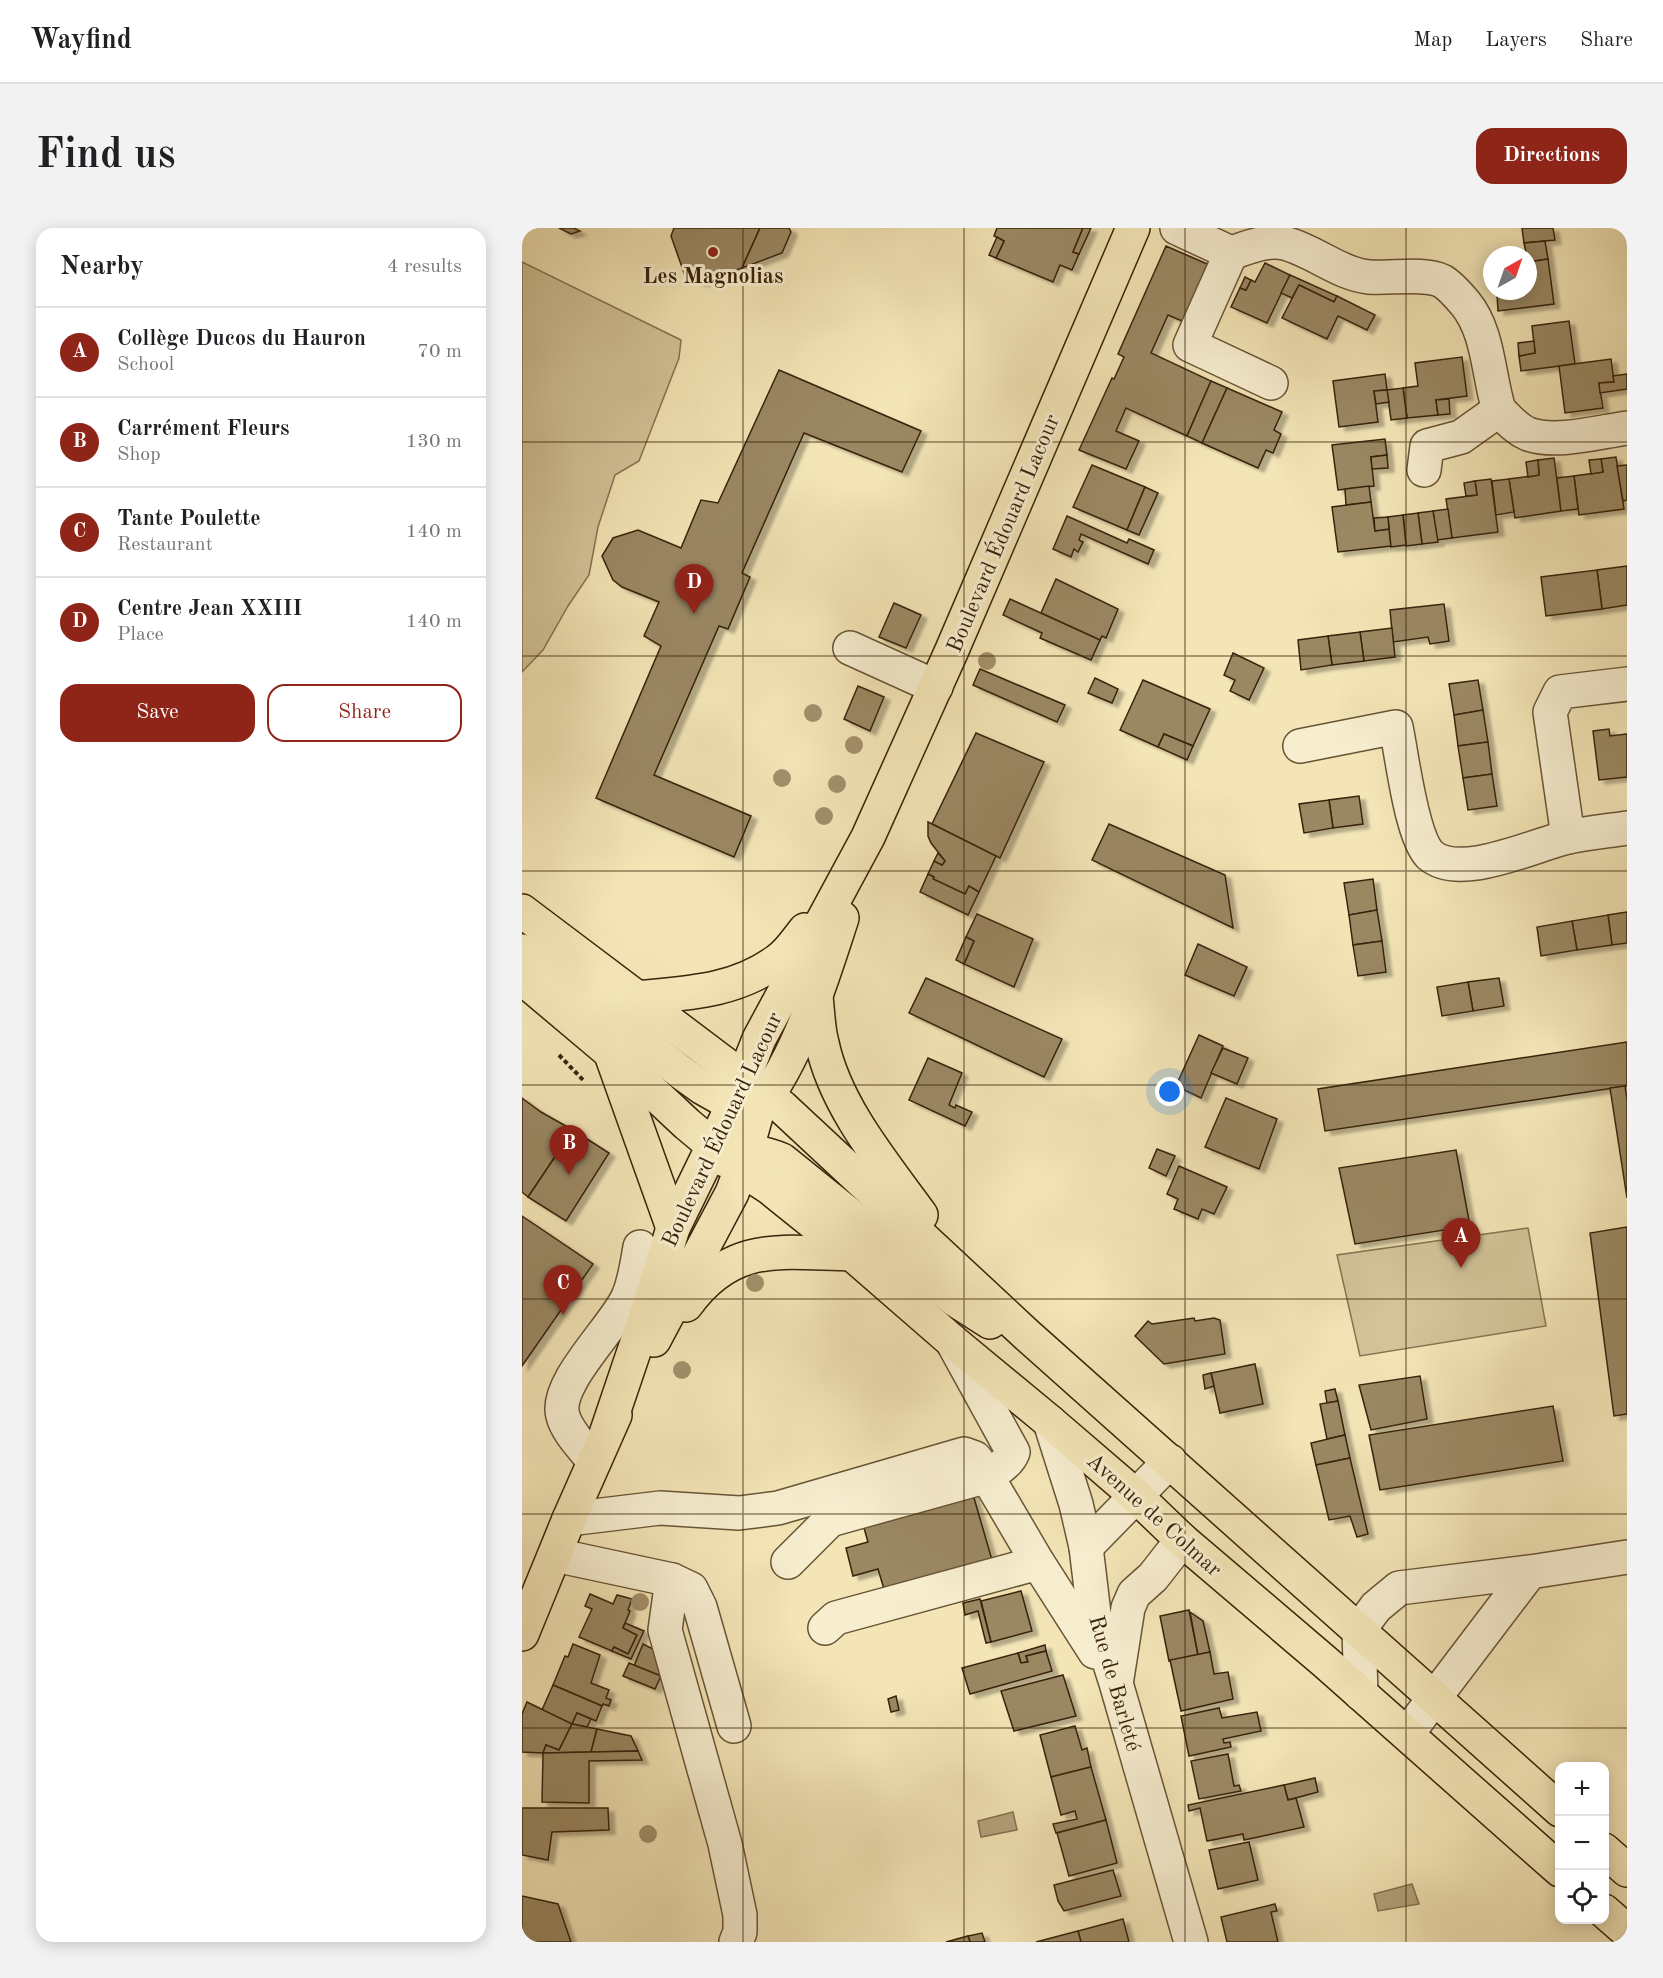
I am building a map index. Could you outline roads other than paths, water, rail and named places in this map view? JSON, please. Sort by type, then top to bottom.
[{"type":"main road","name":"Boulevard Édouard Lacour","points":[[522,1634],[600,1448],[732,1193],[755,1099],[759,1039],[868,837],[936,687],[1133,228]]},
{"type":"main road","name":"Boulevard Édouard Lacour","points":[[755,1099],[793,1049],[816,994],[864,856],[868,837]]},
{"type":"main road","points":[[636,999],[713,990],[734,984],[778,960],[813,921],[868,837]]},
{"type":"main road","points":[[522,911],[636,999],[755,1099],[828,1148],[1027,1335],[1555,1806]]},
{"type":"main road","points":[[522,951],[704,1088],[755,1099]]},
{"type":"main road","points":[[522,978],[610,1052],[659,1099],[741,1159],[782,1160],[954,1299],[1004,1331],[1027,1335]]},
{"type":"main road","points":[[816,994],[822,1043],[836,1085],[877,1156],[971,1284]]},
{"type":"main road","points":[[610,1052],[652,1244]]},
{"type":"main road","name":"Boulevard Édouard Lacour","points":[[600,1448],[650,1304],[652,1244],[703,1174],[716,1164],[741,1159]]},
{"type":"main road","name":"Avenue de Colmar","points":[[741,1159],[1136,1496],[1182,1540],[1555,1866]]},
{"type":"main road","points":[[600,1448],[635,1394],[686,1304],[711,1276],[726,1265],[742,1258],[767,1253],[852,1254]]},
{"type":"main road","points":[[1609,1854],[1627,1870]]},
{"type":"main road","points":[[1609,1915],[1627,1931]]},
{"type":"street","points":[[1177,228],[1231,253],[1265,243],[1284,243],[1367,277],[1424,278],[1442,281],[1464,302],[1479,322],[1492,388],[1499,410],[1512,424],[1528,434],[1553,439],[1627,428]]},
{"type":"street","points":[[1231,253],[1190,345],[1271,383]]},
{"type":"street","points":[[1424,470],[1427,446],[1461,437],[1499,410]]},
{"type":"street","points":[[850,648],[936,687]]},
{"type":"street","points":[[1568,837],[1550,712],[1560,692],[1627,684]]},
{"type":"street","points":[[1300,746],[1396,727],[1417,832],[1430,854],[1444,862],[1457,865],[1490,860],[1568,837],[1627,828]]},
{"type":"street","points":[[600,1448],[565,1422],[561,1407],[564,1394],[575,1374],[628,1299],[652,1244]]},
{"type":"street","points":[[788,1562],[830,1520],[987,1476],[1010,1460],[1012,1452],[952,1341]]},
{"type":"street","name":"Rue de Barleté","points":[[1050,1422],[1076,1504],[1086,1547],[1094,1614],[1191,1942]]},
{"type":"street","points":[[569,1519],[660,1508],[738,1513],[778,1508],[964,1454],[975,1458],[987,1476],[1038,1563],[1116,1683]]},
{"type":"street","points":[[1086,1547],[1170,1461]]},
{"type":"street","points":[[1116,1683],[1128,1608],[1134,1594],[1153,1577],[1182,1540]]},
{"type":"street","points":[[555,1555],[672,1580],[691,1589],[700,1607],[734,1726]]},
{"type":"street","points":[[1361,1694],[1359,1630],[1376,1607],[1399,1588],[1627,1557]]},
{"type":"street","points":[[825,1628],[836,1618],[1038,1563]]},
{"type":"street","points":[[1407,1734],[1530,1572]]},
{"type":"street","points":[[672,1580],[665,1630],[725,1844],[740,1915],[740,1932],[736,1942]]},
{"type":"place","name":"Les Magnolias","points":[[713,252]]},
{"type":"place","name":"Centre Jean XXIII","points":[[694,614]]},
{"type":"place","name":"Carrément Fleurs","points":[[569,1175]]},
{"type":"place","name":"Collège Ducos du Hauron","points":[[1461,1268]]},
{"type":"place","name":"Tante Poulette","points":[[563,1315]]}]
